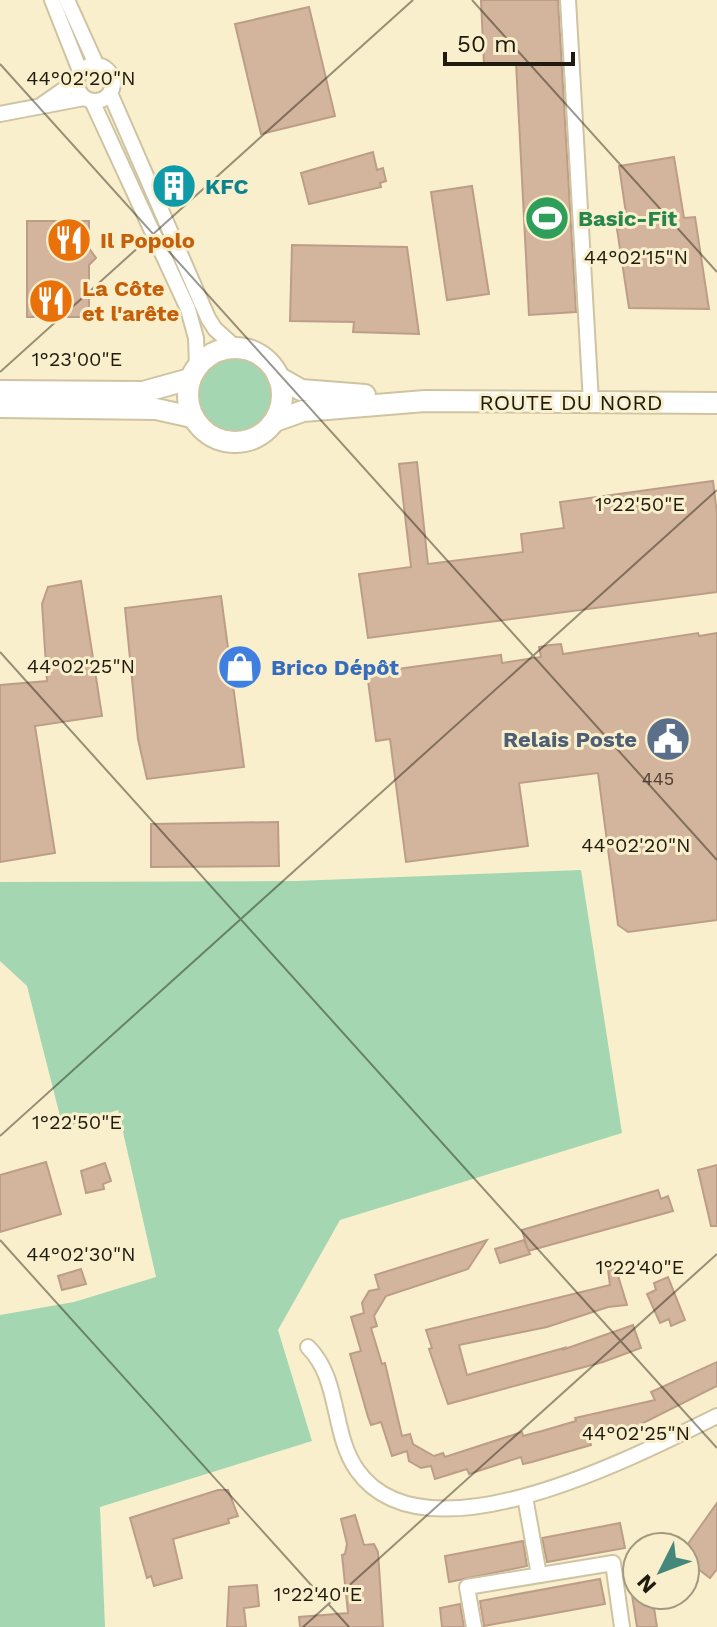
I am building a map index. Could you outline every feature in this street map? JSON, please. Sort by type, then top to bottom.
[{"type":"main road","points":[[0,391],[143,392],[194,372],[214,352],[236,348],[266,359],[278,377],[282,399],[275,421],[253,439],[239,443],[214,438],[192,417],[156,409],[0,407]]},
{"type":"main road","points":[[192,417],[187,391],[194,372]]},
{"type":"main road","name":"ROUTE DU NORD","points":[[278,377],[311,392],[425,401],[717,403]]},
{"type":"main road","name":"ROUTE DU NORD","points":[[275,421],[303,411],[425,401]]},
{"type":"street","points":[[52,0],[88,100],[188,309],[196,338],[194,372]]},
{"type":"street","points":[[67,0],[96,64],[107,69],[113,78],[110,93],[208,318],[236,348]]},
{"type":"street","points":[[568,0],[591,402]]},
{"type":"street","points":[[36,109],[96,64]]},
{"type":"street","points":[[0,114],[88,100],[110,93]]},
{"type":"street","points":[[308,1347],[323,1362],[356,1469],[385,1497],[431,1510],[525,1497],[629,1459],[717,1416]]},
{"type":"street","points":[[525,1497],[539,1575]]},
{"type":"street","points":[[474,1627],[467,1587],[613,1563],[622,1627]]},
{"type":"green space","points":[[234,357],[248,360],[261,368],[269,381],[272,395],[269,409],[261,422],[248,430],[234,433],[220,430],[207,422],[199,409],[196,395],[199,381],[207,368],[220,360]]},
{"type":"green space","points":[[581,870],[622,1133],[340,1220],[278,1330],[312,1441],[100,1507],[105,1627],[0,1627],[0,1315],[74,1302],[156,1277],[118,1110],[63,1128],[27,986],[0,961],[0,882],[296,881]]},
{"type":"building","points":[[481,0],[558,0],[576,312],[529,315],[516,63],[484,65]]},
{"type":"building","points":[[309,7],[335,116],[261,134],[235,24]]},
{"type":"building","name":"KFC","points":[[373,152],[377,170],[383,168],[386,181],[380,183],[381,187],[309,204],[301,173]]},
{"type":"building","points":[[674,157],[684,218],[695,217],[709,309],[629,308],[617,229],[628,227],[619,166]]},
{"type":"building","points":[[472,186],[489,294],[447,300],[431,192]]},
{"type":"building","points":[[27,221],[89,221],[89,248],[96,258],[89,265],[89,317],[27,317]]},
{"type":"building","points":[[292,245],[407,247],[419,334],[353,332],[354,322],[290,321]]},
{"type":"building","points":[[417,462],[428,564],[523,552],[521,534],[564,528],[560,502],[713,481],[717,514],[717,592],[368,638],[359,574],[411,567],[399,464]]},
{"type":"building","points":[[81,581],[102,716],[35,726],[55,853],[0,862],[0,685],[47,681],[42,604],[48,587]]},
{"type":"building","name":"Brico Dépôt","points":[[221,596],[244,767],[147,779],[138,739],[125,608]]},
{"type":"building","points":[[698,633],[699,636],[717,633],[717,920],[628,932],[618,925],[598,773],[519,783],[528,846],[406,862],[390,739],[376,741],[367,673],[501,655],[502,663],[541,657],[539,647],[550,645],[561,644],[563,654]]},
{"type":"building","points":[[278,822],[279,866],[151,867],[151,824]]},
{"type":"building","points":[[46,1162],[61,1214],[0,1232],[0,1175]]},
{"type":"building","points":[[105,1163],[111,1181],[103,1184],[104,1189],[86,1193],[81,1171]]},
{"type":"building","points":[[717,1165],[717,1226],[711,1226],[698,1170]]},
{"type":"building","points":[[658,1190],[661,1199],[668,1196],[673,1211],[528,1251],[522,1230]]},
{"type":"building","points":[[487,1240],[468,1269],[386,1296],[374,1316],[377,1326],[371,1328],[382,1364],[385,1363],[402,1436],[410,1434],[413,1444],[434,1456],[443,1453],[445,1457],[522,1432],[523,1436],[542,1431],[576,1421],[575,1418],[655,1400],[651,1392],[717,1362],[717,1386],[641,1424],[642,1427],[589,1438],[591,1445],[523,1464],[521,1457],[469,1474],[467,1469],[435,1479],[431,1466],[421,1468],[409,1461],[407,1451],[392,1456],[381,1422],[371,1425],[368,1417],[350,1354],[361,1351],[351,1317],[364,1313],[362,1303],[369,1291],[379,1289],[375,1275]]},
{"type":"building","points":[[524,1240],[530,1254],[500,1263],[495,1249]]},
{"type":"building","points":[[81,1269],[86,1284],[62,1290],[58,1276]]},
{"type":"building","points":[[616,1269],[627,1305],[608,1307],[547,1327],[459,1345],[467,1375],[564,1348],[562,1350],[633,1325],[641,1348],[603,1362],[448,1404],[429,1349],[432,1348],[426,1330],[610,1285],[608,1270]]},
{"type":"building","points":[[668,1277],[685,1320],[671,1326],[669,1319],[660,1323],[647,1294],[656,1290],[654,1283]]},
{"type":"building","points":[[218,1490],[228,1490],[238,1516],[228,1519],[229,1523],[173,1539],[182,1578],[154,1586],[151,1576],[147,1578],[130,1518]]},
{"type":"building","points":[[717,1503],[717,1569],[710,1578],[701,1571],[701,1531],[697,1531]]},
{"type":"building","points":[[355,1515],[364,1545],[374,1544],[378,1552],[383,1627],[300,1627],[299,1617],[348,1613],[342,1555],[347,1544],[341,1519]]},
{"type":"building","points":[[620,1523],[622,1531],[621,1549],[547,1562],[542,1538]]},
{"type":"building","points":[[523,1541],[527,1566],[449,1582],[445,1556]]},
{"type":"building","points":[[600,1579],[605,1604],[484,1626],[480,1601]]},
{"type":"building","points":[[257,1585],[259,1606],[244,1608],[246,1627],[227,1627],[229,1587]]},
{"type":"building","points":[[460,1604],[464,1627],[442,1627],[440,1608]]},
{"type":"building","points":[[634,1611],[654,1611],[657,1627],[637,1627]]},
{"type":"place","name":"KFC","points":[[174,186]]},
{"type":"place","name":"Basic-Fit","points":[[547,218]]},
{"type":"place","name":"Il Popolo","points":[[69,240]]},
{"type":"place","name":"La Côte et l'arête","points":[[51,301]]},
{"type":"place","name":"Brico Dépôt","points":[[240,667]]},
{"type":"place","name":"Relais Poste","points":[[668,739]]}]
